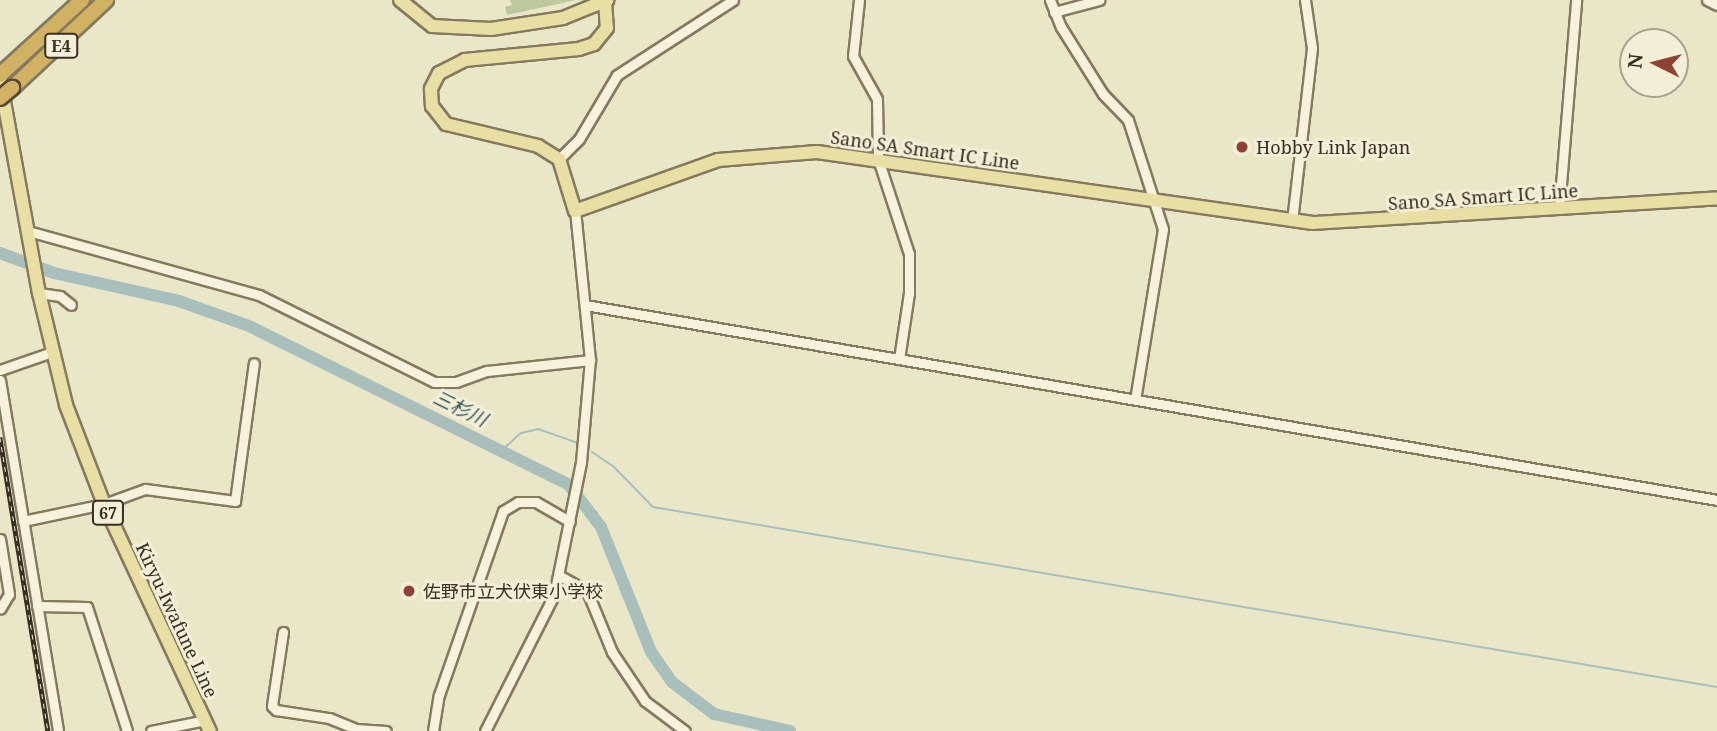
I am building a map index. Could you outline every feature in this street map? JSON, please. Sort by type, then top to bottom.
[{"type":"highway","name":"E4","points":[[3,74],[82,0]]},
{"type":"highway","name":"E4","points":[[0,98],[106,0]]},
{"type":"main road","points":[[400,0],[432,26],[491,29],[563,19],[606,1],[607,29],[594,44],[465,60],[439,73],[431,89],[432,106],[446,124],[538,146],[559,159],[575,211]]},
{"type":"main road","name":"67","points":[[3,74],[38,288]]},
{"type":"main road","name":"Sano SA Smart IC Line","points":[[575,211],[738,156],[817,152],[878,159],[1153,203],[1292,221],[1351,224],[1717,198]]},
{"type":"main road","name":"Kiryu-Iwafune Line","points":[[38,288],[70,417],[104,504],[207,725]]},
{"type":"street","points":[[559,159],[579,139],[617,75],[733,0]]},
{"type":"street","points":[[859,0],[852,48],[856,67],[877,99],[878,159],[908,254],[909,293],[899,359]]},
{"type":"street","points":[[1050,0],[1054,12],[1103,94],[1128,120],[1163,239],[1135,400]]},
{"type":"street","points":[[1054,12],[1099,0]]},
{"type":"street","points":[[1292,221],[1312,48],[1304,0]]},
{"type":"street","points":[[1559,209],[1576,0]]},
{"type":"street","points":[[1707,0],[1717,5]]},
{"type":"street","points":[[485,731],[536,636],[560,576],[581,462],[590,360],[575,211]]},
{"type":"street","points":[[29,234],[259,295],[434,382],[456,382],[487,370],[590,360]]},
{"type":"street","points":[[38,288],[60,296],[71,304]]},
{"type":"street","points":[[585,305],[1717,500]]},
{"type":"street","points":[[0,370],[52,352]]},
{"type":"street","points":[[23,521],[104,504],[145,489],[235,501],[254,363]]},
{"type":"street","points":[[0,380],[58,731]]},
{"type":"street","points":[[433,731],[439,695],[503,511],[518,502],[536,502],[570,522]]},
{"type":"street","points":[[0,539],[9,594],[0,609]]},
{"type":"street","points":[[560,576],[587,591],[612,652],[645,701],[685,731]]},
{"type":"street","points":[[37,606],[87,607],[127,731]]},
{"type":"street","points":[[283,632],[272,706],[276,710],[329,718],[356,729],[386,731]]},
{"type":"street","points":[[151,731],[207,725]]},
{"type":"green space","points":[[510,0],[576,0],[507,15],[505,7],[512,5]]},
{"type":"waterway","name":"三杉川","points":[[0,253],[54,273],[179,301],[249,326],[569,485],[601,527],[651,652],[672,682],[714,714],[790,731]]},
{"type":"waterway","points":[[502,450],[521,433],[538,429],[578,443]]},
{"type":"waterway","points":[[592,452],[613,466],[653,507],[1717,687]]},
{"type":"railway","points":[[0,437],[48,731]]},
{"type":"place","name":"Hobby Link Japan","points":[[1242,147]]},
{"type":"place","name":"佐野市立犬伏東小学校","points":[[409,591]]}]
